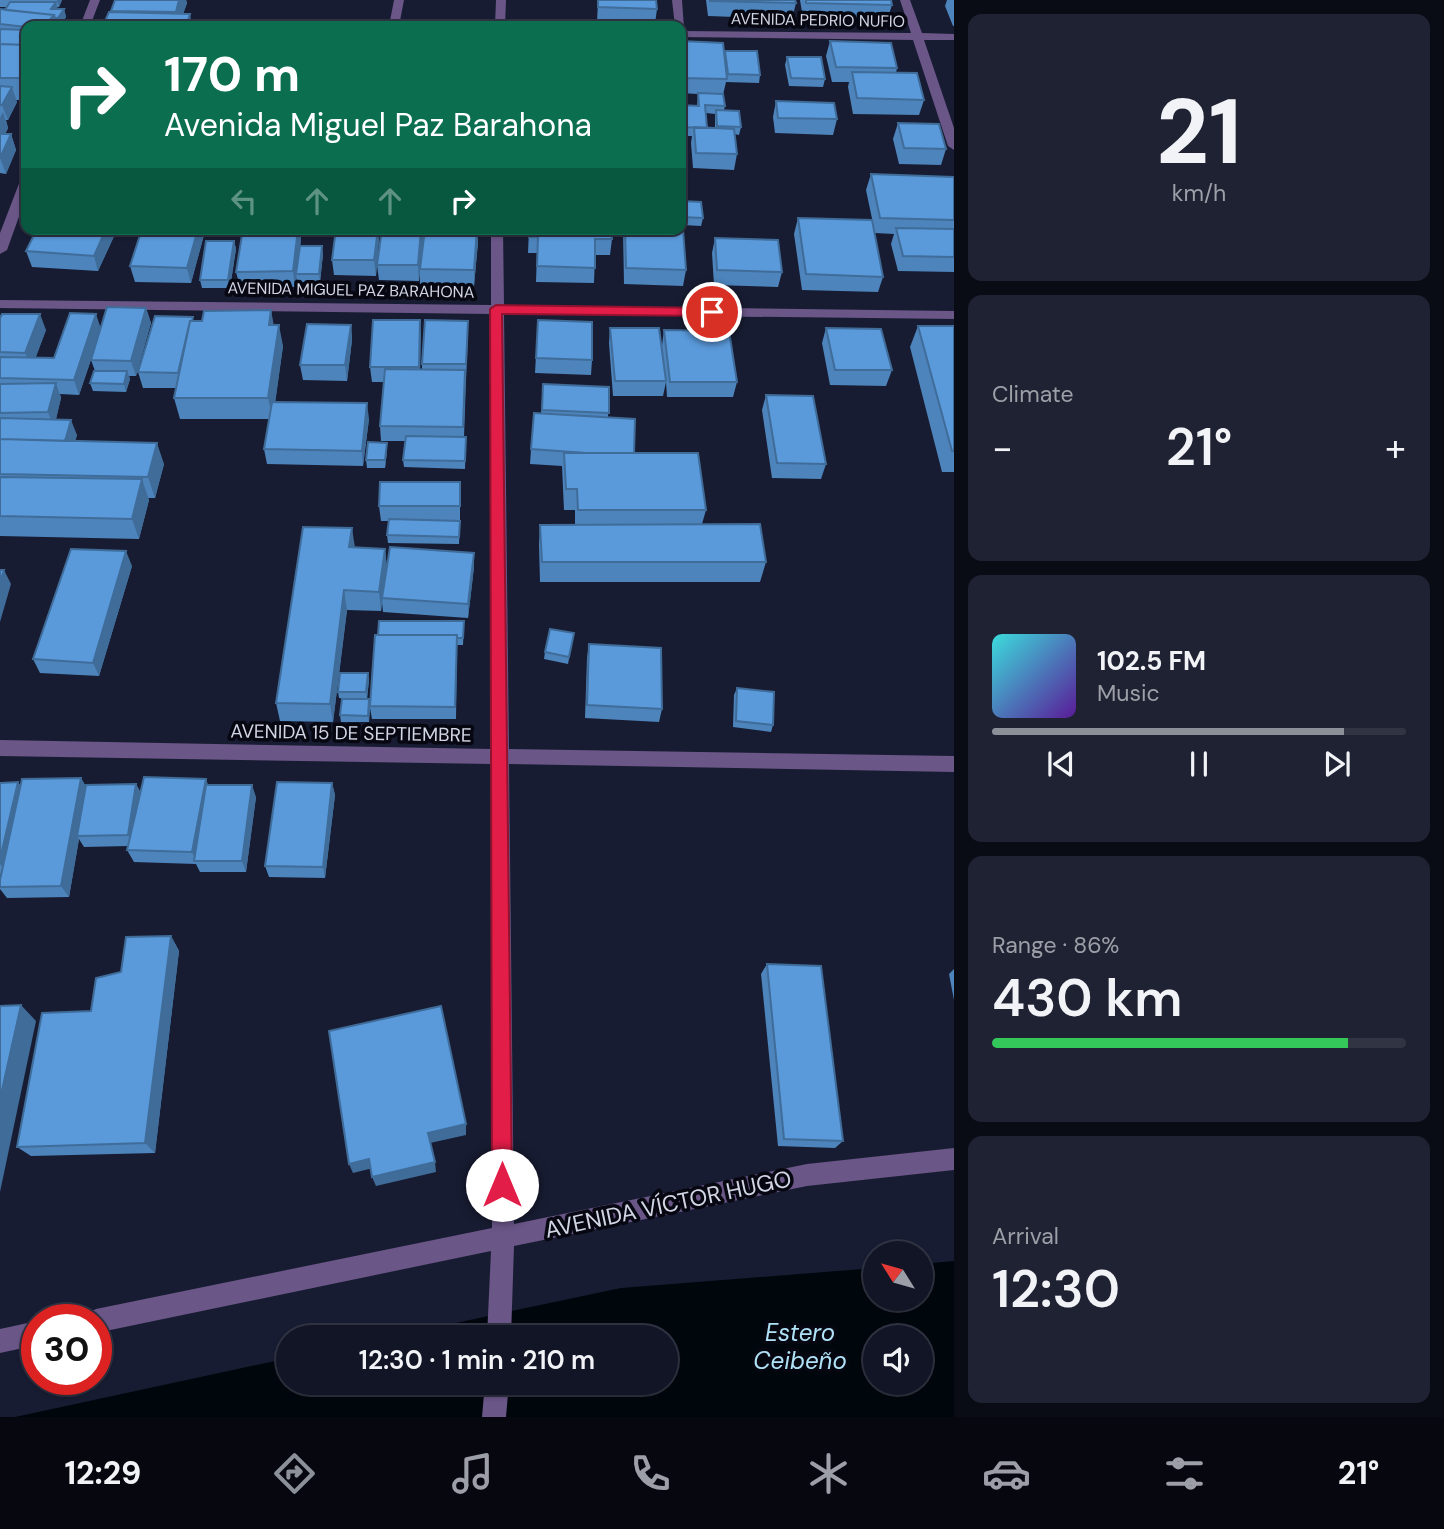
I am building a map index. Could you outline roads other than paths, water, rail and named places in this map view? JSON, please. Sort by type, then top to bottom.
[{"type":"street","points":[[87,21],[94,0]]},
{"type":"street","points":[[395,21],[399,0]]},
{"type":"street","points":[[500,21],[501,0]]},
{"type":"street","points":[[677,0],[680,21]]},
{"type":"street","points":[[905,0],[954,146]]},
{"type":"street","name":"AVENIDA PEDRIO NUFIO","points":[[686,31],[954,37]]},
{"type":"street","points":[[0,250],[21,194]]},
{"type":"street","points":[[497,235],[503,1238],[500,1325]]},
{"type":"street","name":"AVENIDA MIGUEL PAZ BARAHONA","points":[[0,304],[954,315]]},
{"type":"street","name":"AVENIDA 15 DE SEPTIEMBRE","points":[[0,748],[954,764]]},
{"type":"street","name":"AVENIDA VÍCTOR HUGO","points":[[112,1318],[807,1175],[954,1159]]},
{"type":"street","points":[[0,1341],[21,1337]]},
{"type":"street","points":[[494,1417],[495,1395]]},
{"type":"water","name":"Estero Ceibeño","points":[[954,1261],[954,1417],[15,1417],[276,1361],[276,1395],[678,1395],[678,1325],[446,1325],[621,1288],[863,1269],[863,1311],[933,1311],[933,1263]]}]
